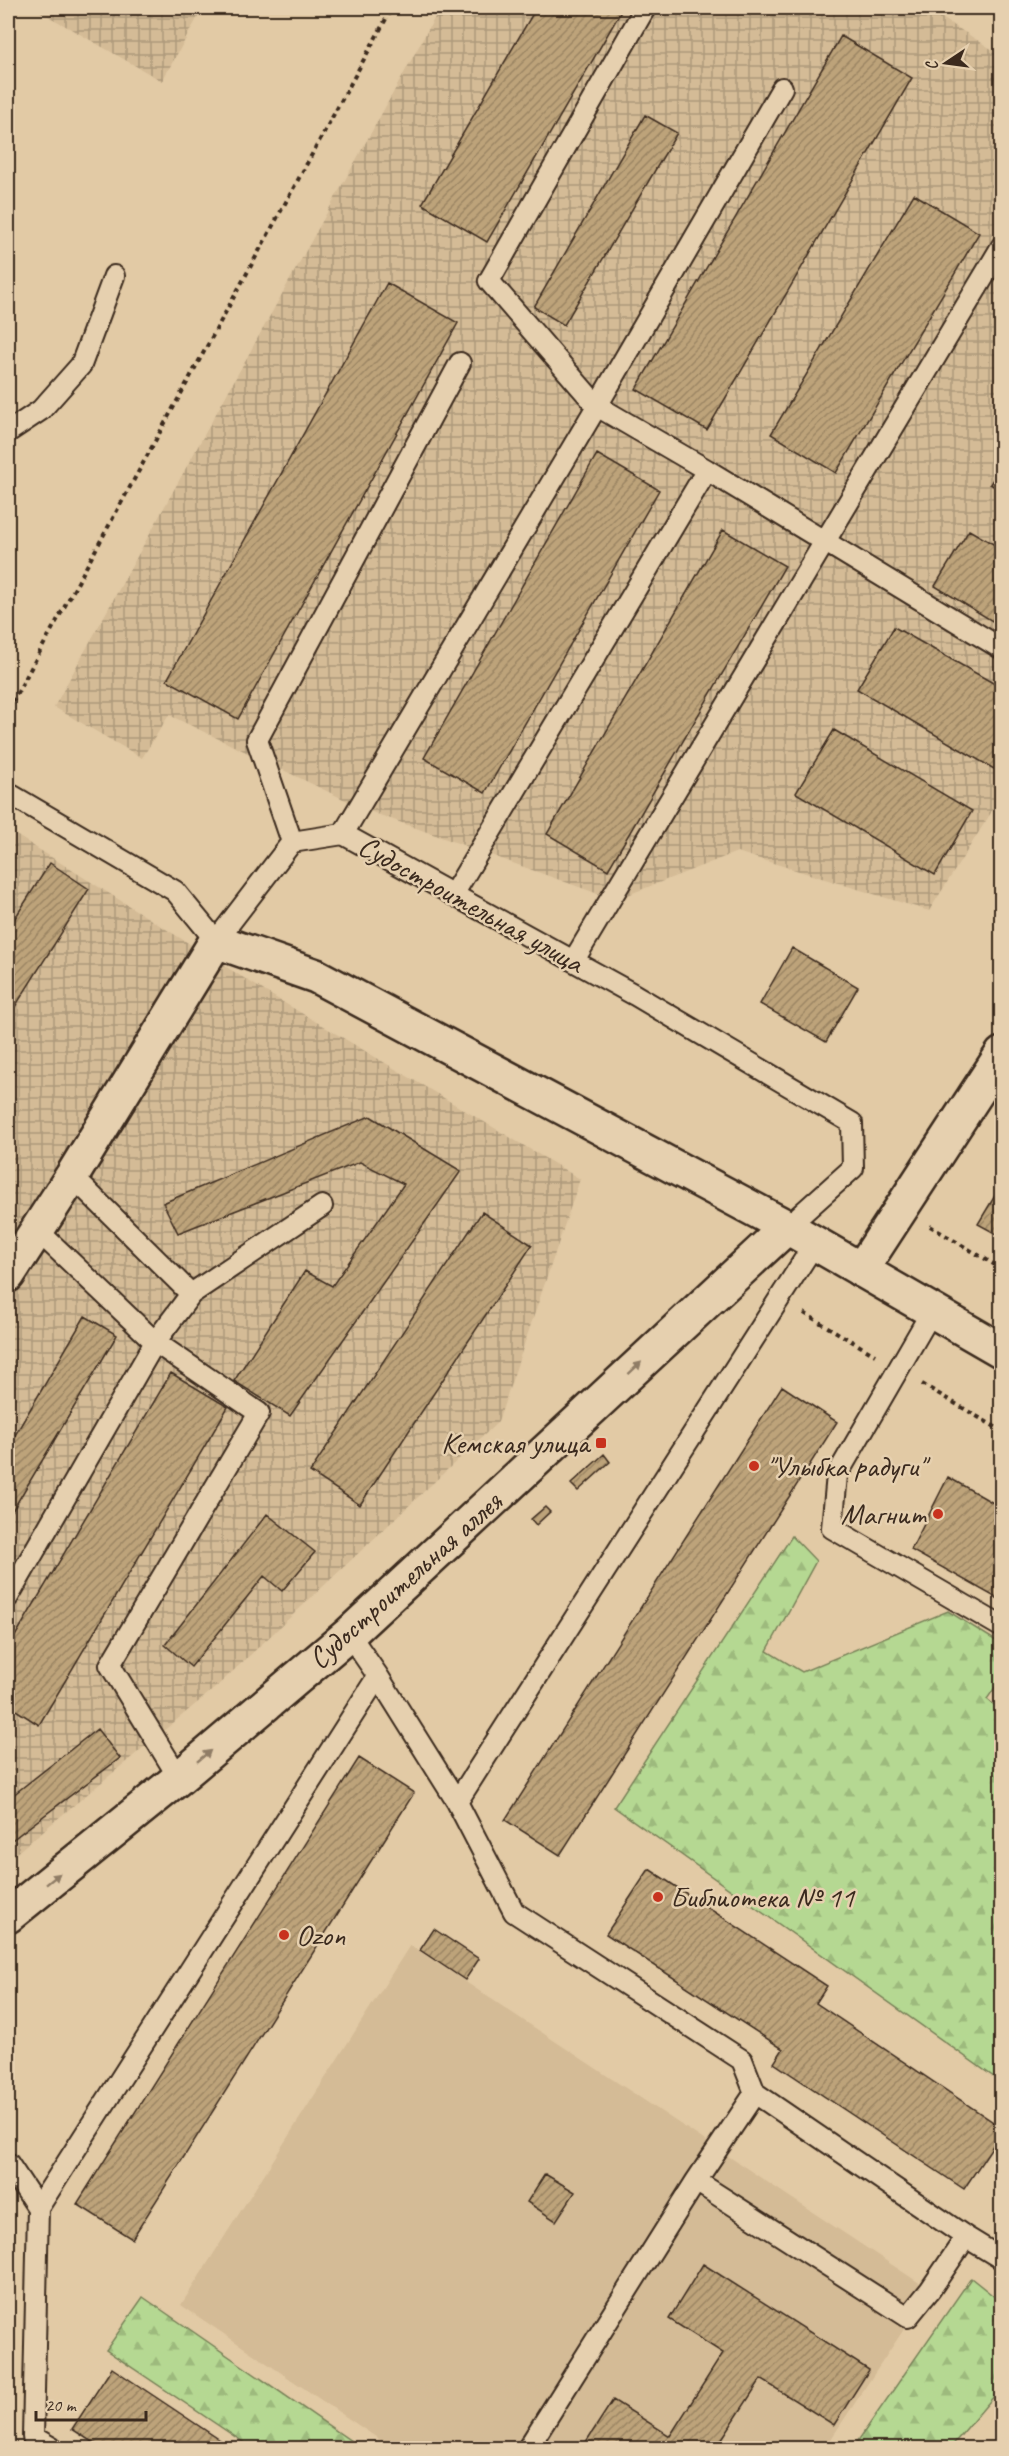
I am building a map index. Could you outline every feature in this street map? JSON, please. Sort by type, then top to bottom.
[{"type":"street","points":[[8,1275],[72,1176],[216,941],[316,976],[787,1227],[1002,1351]]},
{"type":"street","points":[[861,1270],[1002,1054]]},
{"type":"street","name":"Судостроительная аллея","points":[[8,1916],[179,1778],[349,1634],[787,1227]]},
{"type":"lane","points":[[645,8],[489,281],[597,406],[707,470],[1002,650]]},
{"type":"lane","points":[[343,834],[597,406],[782,88]]},
{"type":"lane","points":[[574,960],[1002,246]]},
{"type":"lane","points":[[8,432],[41,410],[81,365],[114,276]]},
{"type":"lane","points":[[8,793],[175,891],[216,941],[292,842],[257,740],[460,363]]},
{"type":"lane","points":[[454,893],[707,470]]},
{"type":"lane","name":"Судостроительная улица","points":[[292,842],[343,834],[574,960],[852,1123],[853,1168],[787,1227]]},
{"type":"lane","points":[[72,1176],[191,1294]]},
{"type":"lane","points":[[8,1597],[155,1342],[191,1294],[322,1206]]},
{"type":"lane","points":[[37,1230],[155,1342],[259,1413],[110,1665],[179,1778]]},
{"type":"lane","points":[[457,1802],[815,1244]]},
{"type":"lane","points":[[932,1311],[837,1475],[832,1528],[1002,1627]]},
{"type":"lane","points":[[349,1634],[457,1802],[514,1912],[742,2060],[755,2093],[966,2237],[1002,2259]]},
{"type":"lane","points":[[52,2448],[33,2437],[38,2208],[378,1676]]},
{"type":"lane","points":[[528,2448],[696,2181],[755,2093]]},
{"type":"lane","points":[[8,2163],[38,2208]]},
{"type":"lane","points":[[696,2181],[908,2317],[930,2290],[966,2237]]},
{"type":"path","points":[[8,710],[392,8]]},
{"type":"path","points":[[901,1209],[1002,1269]]},
{"type":"shaded area","points":[[34,8],[203,8],[162,81]]},
{"type":"shaded area","points":[[440,8],[926,8],[1001,55],[1002,349],[994,363],[1002,368],[1001,797],[929,911],[737,852],[615,900],[366,810],[169,715],[142,758],[54,707]]},
{"type":"shaded area","points":[[8,830],[266,992],[580,1179],[498,1422],[215,1688],[8,1860]]},
{"type":"shaded area","points":[[410,1945],[930,2290],[825,2448],[392,2448],[181,2305]]},
{"type":"green space","points":[[792,1536],[816,1561],[767,1651],[802,1672],[948,1611],[1001,1644],[1001,1679],[987,1699],[1002,1711],[1001,2082],[614,1807]]},
{"type":"green space","points":[[971,2278],[1001,2302],[1001,2388],[950,2448],[853,2448]]},
{"type":"green space","points":[[143,2297],[361,2448],[252,2448],[106,2350]]},
{"type":"building","points":[[536,8],[623,8],[487,242],[422,204]]},
{"type":"building","points":[[841,36],[912,78],[707,430],[636,389]]},
{"type":"building","points":[[645,115],[677,133],[564,325],[534,307]]},
{"type":"building","points":[[914,194],[979,233],[836,473],[771,434]]},
{"type":"building","points":[[387,283],[458,323],[238,719],[167,680]]},
{"type":"building","points":[[597,454],[659,490],[485,793],[424,758]]},
{"type":"building","points":[[1002,465],[1002,491],[990,484]]},
{"type":"building","points":[[723,530],[785,566],[608,870],[547,834]]},
{"type":"building","points":[[969,530],[1002,549],[1002,627],[935,586]]},
{"type":"building","points":[[894,627],[1002,688],[1002,758],[994,769],[857,689]]},
{"type":"building","points":[[834,730],[972,811],[935,875],[796,793]]},
{"type":"building","points":[[50,863],[89,889],[8,1018],[8,929]]},
{"type":"building","points":[[792,948],[858,987],[826,1042],[760,1004]]},
{"type":"building","points":[[370,1116],[461,1171],[290,1416],[234,1381],[305,1271],[332,1286],[404,1184],[360,1162],[178,1233],[163,1203]]},
{"type":"building","points":[[1002,1184],[1002,1237],[978,1224]]},
{"type":"building","points":[[482,1212],[532,1245],[360,1505],[310,1472]]},
{"type":"building","points":[[85,1316],[117,1335],[8,1518],[8,1447]]},
{"type":"building","points":[[171,1373],[228,1407],[39,1725],[8,1705],[8,1648]]},
{"type":"building","points":[[782,1386],[837,1422],[560,1855],[505,1820]]},
{"type":"building","points":[[604,1454],[610,1462],[578,1491],[571,1484]]},
{"type":"building","points":[[948,1477],[1002,1508],[1002,1601],[911,1550]]},
{"type":"building","points":[[545,1507],[550,1512],[536,1525],[531,1519]]},
{"type":"building","points":[[267,1514],[315,1552],[282,1591],[264,1576],[191,1667],[165,1645]]},
{"type":"building","points":[[97,1729],[120,1758],[8,1843],[8,1799]]},
{"type":"building","points":[[359,1758],[414,1793],[132,2239],[77,2204]]},
{"type":"building","points":[[649,1869],[827,1986],[816,2003],[1002,2128],[1002,2132],[964,2189],[774,2063],[783,2049],[606,1934]]},
{"type":"building","points":[[434,1929],[479,1959],[465,1980],[420,1950]]},
{"type":"building","points":[[545,2174],[575,2192],[556,2221],[527,2202]]},
{"type":"building","points":[[703,2264],[869,2370],[834,2425],[761,2379],[716,2448],[582,2448],[613,2400],[670,2436],[723,2353],[669,2319]]},
{"type":"building","points":[[112,2368],[232,2448],[101,2448],[72,2429]]},
{"type":"place","name":"Кемская улица","points":[[601,1443]]},
{"type":"place","name":"\"Улыбка радуги\"","points":[[754,1466]]},
{"type":"place","name":"Магнит","points":[[938,1514]]},
{"type":"place","name":"Библиотека № 11","points":[[658,1897]]},
{"type":"place","name":"Ozon","points":[[284,1935]]}]
